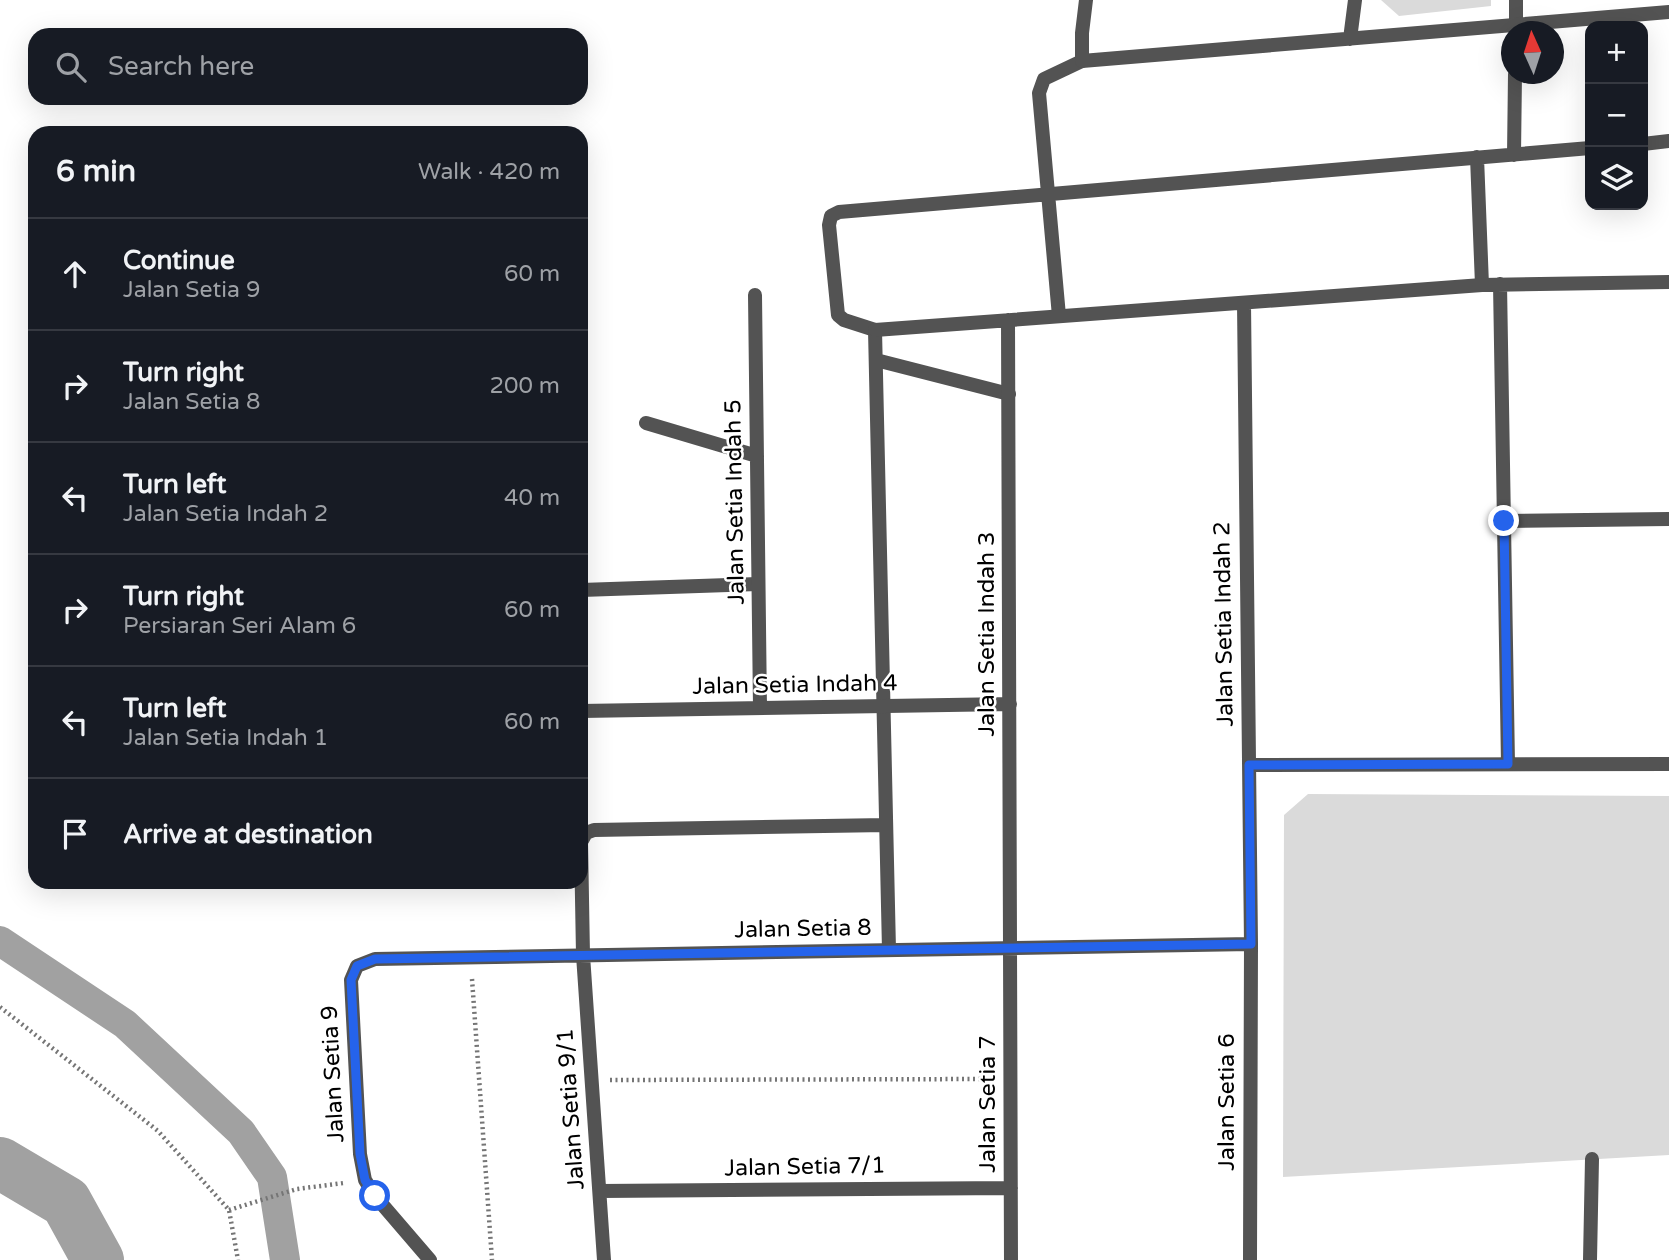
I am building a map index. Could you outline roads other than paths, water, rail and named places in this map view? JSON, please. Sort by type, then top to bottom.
[{"type":"street","points":[[1082,61],[1086,0]]},
{"type":"street","points":[[1350,39],[1355,0]]},
{"type":"street","points":[[1516,0],[1516,21]]},
{"type":"street","points":[[1564,23],[1669,12]]},
{"type":"street","points":[[1059,316],[1039,93],[1044,79],[1082,61],[1501,29]]},
{"type":"street","points":[[1514,155],[1515,84]]},
{"type":"street","points":[[1648,143],[1669,141]]},
{"type":"street","points":[[1585,148],[834,213],[829,225],[838,315],[844,320],[875,330],[1482,285],[1669,282]]},
{"type":"street","points":[[1477,158],[1482,285]]},
{"type":"street","points":[[1500,284],[1508,764]]},
{"type":"street","name":"Jalan Setia Indah 5","points":[[755,295],[760,708]]},
{"type":"street","name":"Jalan Setia Indah 2","points":[[1244,303],[1251,944]]},
{"type":"street","name":"Jalan Setia Indah 3","points":[[1009,320],[1011,948]]},
{"type":"street","points":[[875,330],[888,950]]},
{"type":"street","points":[[876,360],[1009,394]]},
{"type":"street","points":[[646,423],[757,456]]},
{"type":"street","points":[[1504,521],[1669,519]]},
{"type":"street","points":[[588,590],[758,584]]},
{"type":"street","name":"Jalan Setia Indah 4","points":[[588,711],[1010,704]]},
{"type":"street","points":[[1249,765],[1669,764]]},
{"type":"street","name":"Jalan Setia 9/1","points":[[588,832],[594,830],[886,825]]},
{"type":"street","name":"Jalan Setia 9/1","points":[[582,889],[583,955],[604,1260]]},
{"type":"street","name":"Jalan Setia 8","points":[[357,966],[375,959],[1251,944]]},
{"type":"street","name":"Jalan Setia 6","points":[[1250,1260],[1251,944]]},
{"type":"street","name":"Jalan Setia 7","points":[[1011,948],[1011,1260]]},
{"type":"street","name":"Jalan Setia 9","points":[[357,966],[351,980],[360,1154],[365,1180],[375,1196],[430,1260]]},
{"type":"street","points":[[1590,1260],[1592,1159]]},
{"type":"street","name":"Jalan Setia 7/1","points":[[600,1191],[1011,1188]]},
{"type":"waterway","points":[[0,941],[125,1024],[241,1132],[272,1177],[285,1260]]},
{"type":"waterway","points":[[0,1163],[66,1202],[98,1260]]}]
